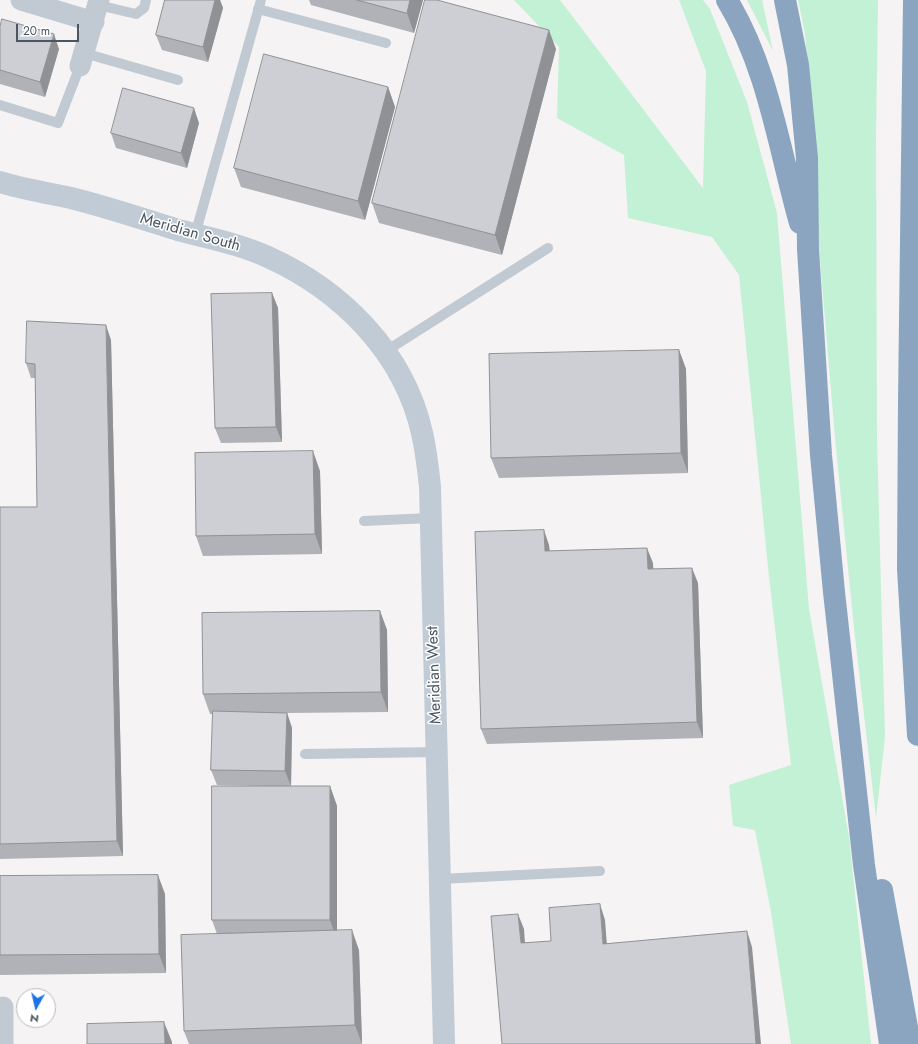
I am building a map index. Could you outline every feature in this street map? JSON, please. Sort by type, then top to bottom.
[{"type":"highway","points":[[728,0],[743,30],[756,64],[777,130],[787,177],[808,249]]},
{"type":"highway","points":[[785,0],[798,65],[807,158],[808,249],[821,455],[834,592],[864,865],[890,1044]]},
{"type":"highway","points":[[914,0],[908,401],[908,569],[918,735]]},
{"type":"highway","points":[[854,771],[877,864],[910,1044]]},
{"type":"street","points":[[21,0],[97,9],[82,59]]},
{"type":"street","name":"Meridian South","points":[[0,182],[23,189],[72,199],[260,254],[292,269],[316,283],[340,302],[362,323]]},
{"type":"street","name":"Meridian West","points":[[362,323],[386,351],[404,384],[422,431],[430,486],[438,752],[444,1044]]},
{"type":"street","points":[[3,1007],[3,1044]]},
{"type":"lane","points":[[97,9],[136,14],[144,8],[146,0]]},
{"type":"lane","points":[[195,235],[260,4],[386,42]]},
{"type":"lane","points":[[0,105],[58,123],[82,59],[178,80]]},
{"type":"lane","points":[[386,351],[548,248]]},
{"type":"lane","points":[[364,521],[430,518]]},
{"type":"lane","points":[[305,754],[438,752]]},
{"type":"lane","points":[[440,879],[600,871]]},
{"type":"green space","points":[[514,0],[560,0],[703,188],[706,71],[679,0],[703,0],[710,9],[747,102],[777,213],[809,609],[849,837],[871,1044],[791,1044],[771,912],[755,830],[733,826],[729,785],[791,765],[769,577],[739,275],[712,237],[628,218],[624,155],[557,118],[559,47]]},
{"type":"green space","points":[[747,0],[762,0],[773,51]]},
{"type":"green space","points":[[798,0],[878,0],[876,135],[877,440],[885,737],[876,818],[854,628],[835,438],[820,260],[805,34]]},
{"type":"building","points":[[165,0],[215,0],[203,47],[156,35]]},
{"type":"building","points":[[357,0],[410,0],[407,13]]},
{"type":"building","points":[[425,0],[437,0],[549,30],[495,235],[372,203]]},
{"type":"building","points":[[2,19],[54,34],[40,82],[0,70],[0,27]]},
{"type":"building","points":[[264,54],[388,87],[358,201],[234,168]]},
{"type":"building","points":[[123,88],[194,108],[181,153],[111,133]]},
{"type":"building","points":[[272,293],[276,427],[215,428],[211,294]]},
{"type":"building","points":[[27,321],[106,325],[117,841],[0,844],[0,507],[37,507],[35,364],[26,363]]},
{"type":"building","points":[[679,350],[681,453],[491,458],[489,354]]},
{"type":"building","points":[[313,451],[315,534],[196,536],[195,453]]},
{"type":"building","points":[[544,530],[545,551],[647,548],[648,569],[692,568],[697,722],[481,729],[475,532]]},
{"type":"building","points":[[380,611],[381,692],[203,694],[202,613]]},
{"type":"building","points":[[213,711],[287,713],[285,771],[211,770]]},
{"type":"building","points":[[212,786],[330,786],[330,920],[212,920]]},
{"type":"building","points":[[158,875],[159,954],[0,955],[0,876]]},
{"type":"building","points":[[600,904],[603,944],[747,931],[756,1044],[502,1044],[491,916],[518,914],[521,943],[551,941],[549,908]]},
{"type":"building","points":[[352,930],[355,1025],[184,1031],[181,935]]},
{"type":"building","points":[[164,1022],[165,1044],[87,1044],[87,1024]]}]
